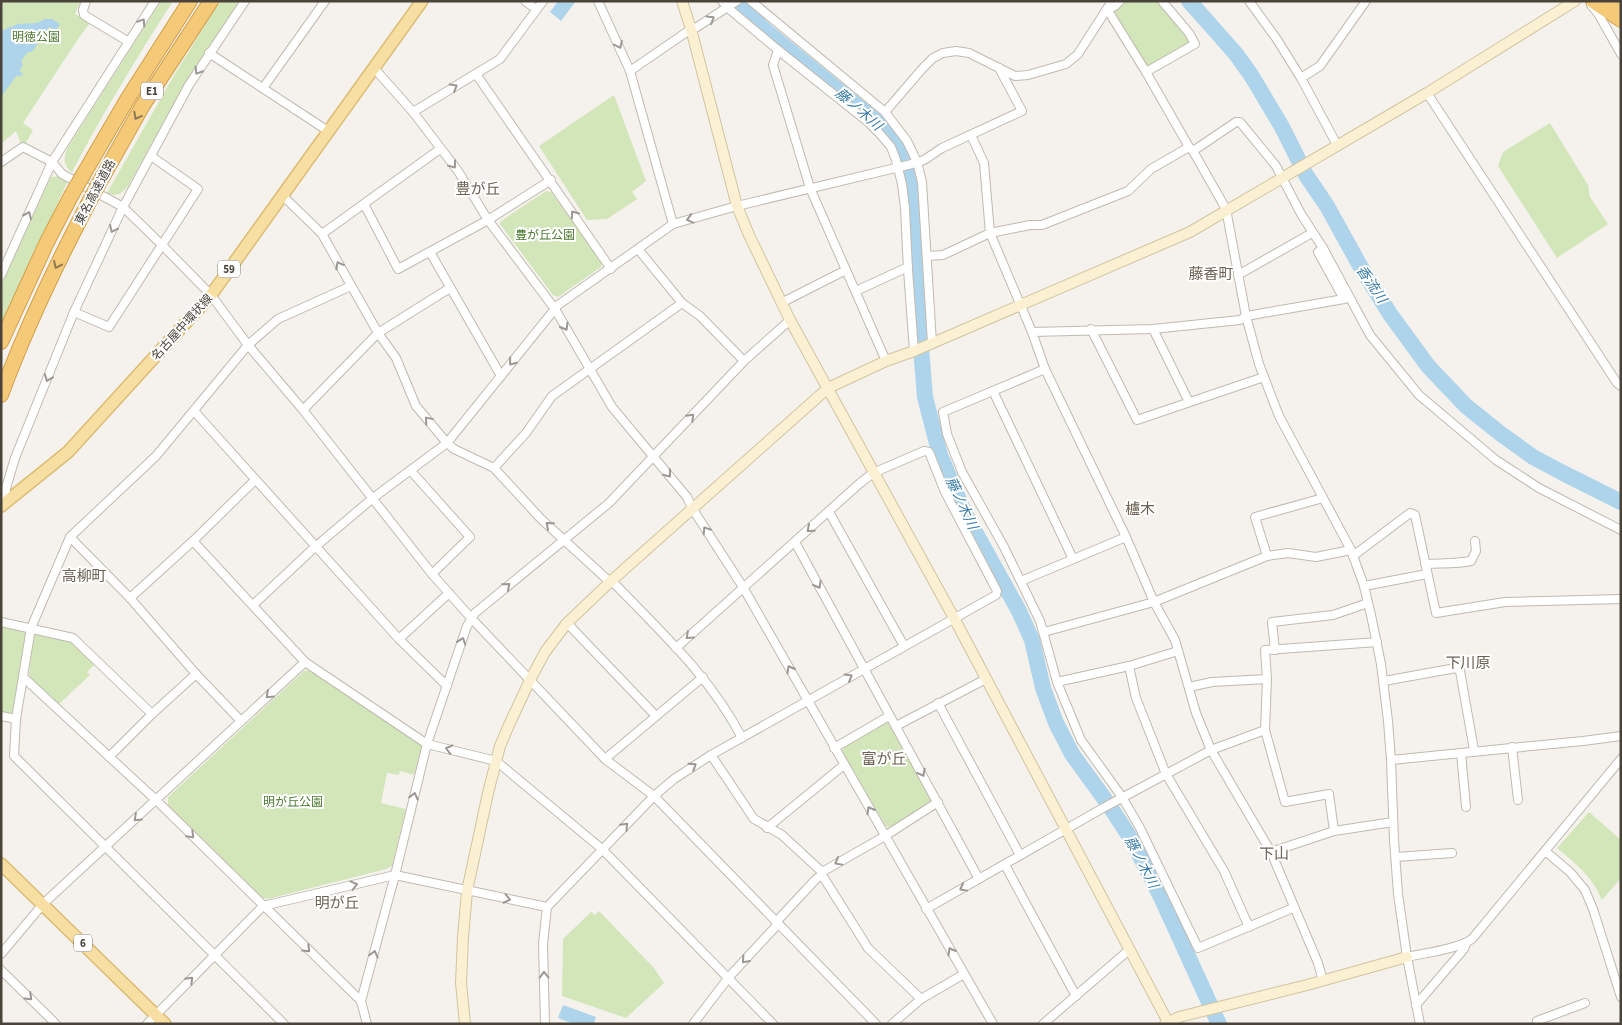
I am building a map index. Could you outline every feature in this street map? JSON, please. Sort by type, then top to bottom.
[{"type":"highway","name":"東名高速道路","points":[[1,342],[47,242],[71,196],[128,98],[190,1]]},
{"type":"highway","name":"東名高速道路","points":[[1,395],[64,251],[98,185],[143,106],[211,1]]},
{"type":"highway","points":[[1593,1],[1621,20]]},
{"type":"highway","points":[[1615,1],[1621,5]]},
{"type":"main road","name":"名古屋中環状線","points":[[3,505],[68,452],[211,295],[422,1]]},
{"type":"main road","name":"6","points":[[1,864],[164,1024]]},
{"type":"street","points":[[86,1],[83,10],[84,15],[128,42]]},
{"type":"street","points":[[1,275],[52,162],[155,1]]},
{"type":"street","points":[[3,505],[15,458],[74,312],[123,207],[189,85],[245,1]]},
{"type":"street","points":[[263,88],[325,1]]},
{"type":"street","points":[[525,1],[536,9]]},
{"type":"street","points":[[413,112],[500,59],[542,1]]},
{"type":"street","points":[[598,1],[630,71],[673,224]]},
{"type":"street","points":[[682,1],[691,28],[738,206],[749,235],[781,303],[954,618],[1167,1023],[1207,1010],[1466,943]]},
{"type":"street","points":[[722,1],[732,5],[778,50],[868,121],[891,148],[900,167],[905,208],[914,351]]},
{"type":"street","points":[[751,1],[885,112],[907,141],[922,182],[932,343]]},
{"type":"street","points":[[885,112],[923,68],[933,58],[943,53],[956,51],[969,54],[1015,76],[1028,76],[1066,64],[1078,54],[1112,1]]},
{"type":"street","points":[[1107,9],[1115,6],[1120,1]]},
{"type":"street","points":[[1146,72],[1195,44],[1189,33],[1162,1]]},
{"type":"street","points":[[1249,1],[1276,38],[1301,78],[1337,145]]},
{"type":"street","points":[[1301,78],[1320,66],[1366,1]]},
{"type":"street","points":[[465,1024],[461,983],[462,937],[467,891],[500,746],[545,652],[567,623],[611,582],[828,388],[886,361],[914,351],[1190,232],[1323,152],[1427,93],[1575,1]]},
{"type":"street","points":[[1588,1],[1599,15],[1621,54]]},
{"type":"street","points":[[630,71],[691,28],[697,28],[732,5]]},
{"type":"street","points":[[1107,9],[1226,210],[1246,316],[1259,364],[1279,416],[1352,553],[1364,586],[1384,681],[1391,760],[1398,894],[1407,957],[1420,1024]]},
{"type":"street","points":[[778,50],[773,65],[810,188],[886,361]]},
{"type":"street","points":[[209,53],[328,131]]},
{"type":"street","points":[[374,68],[413,112],[458,172],[488,220],[555,309],[612,407],[687,497],[692,508],[743,587],[993,1024]]},
{"type":"street","points":[[253,605],[315,547],[373,498],[447,443],[555,309],[611,268],[673,224],[924,160],[942,148],[1022,111],[999,68]]},
{"type":"street","points":[[476,74],[611,268]]},
{"type":"street","points":[[1427,93],[1611,375],[1621,386]]},
{"type":"street","points":[[927,256],[943,255],[990,233],[1030,225],[1042,225],[1128,191],[1151,169],[1191,149],[1236,122],[1240,122],[1269,155],[1283,176],[1370,335],[1419,395],[1496,460],[1538,488],[1621,530]]},
{"type":"street","points":[[971,135],[984,163],[990,233],[1032,332],[1045,369],[1126,537],[1154,602],[1175,640],[1196,713],[1211,750],[1271,852],[1293,908],[1318,963],[1323,981]]},
{"type":"street","points":[[1,162],[23,147],[52,162],[62,174],[123,207],[162,245],[211,295],[248,345],[303,410],[432,574],[472,619],[606,759],[654,796],[876,1024]]},
{"type":"street","points":[[322,234],[440,149]]},
{"type":"street","points":[[74,312],[109,327],[198,189],[151,156]]},
{"type":"street","points":[[364,204],[398,269],[488,220],[550,180]]},
{"type":"street","points":[[282,195],[322,234],[378,333],[396,358],[416,406],[447,443],[454,449],[494,468],[541,519],[611,582],[703,678],[733,720],[742,738]]},
{"type":"street","points":[[1238,275],[1312,232]]},
{"type":"street","points":[[1032,332],[1091,329],[1153,329],[1240,320],[1246,316],[1344,299],[1318,252],[1322,248]]},
{"type":"street","points":[[638,249],[682,303],[700,316],[744,361]]},
{"type":"street","points":[[430,252],[500,376]]},
{"type":"street","points":[[856,291],[908,268]]},
{"type":"street","points":[[781,303],[846,270]]},
{"type":"street","points":[[284,1024],[14,756],[16,719],[31,628],[70,537],[156,456],[248,345],[278,319],[351,286]]},
{"type":"street","points":[[303,410],[378,333],[450,288]]},
{"type":"street","points":[[494,468],[526,433],[552,396],[682,303]]},
{"type":"street","points":[[367,1024],[361,1001],[395,875],[427,744],[467,626],[475,613],[609,503],[744,361],[790,320]]},
{"type":"street","points":[[1091,329],[1136,420],[1264,377]]},
{"type":"street","points":[[1153,329],[1189,402]]},
{"type":"street","points":[[1045,369],[943,412],[947,434],[962,472],[1021,581],[1044,632],[1057,682],[1081,740],[1122,798],[1140,828],[1198,948],[1293,908]]},
{"type":"street","points":[[994,391],[1073,558]]},
{"type":"street","points":[[194,411],[399,639],[447,686]]},
{"type":"street","points":[[545,1024],[543,944],[547,907],[654,796],[674,779],[711,755],[996,595],[997,591],[944,492],[929,452],[924,451],[873,473],[859,484],[676,648]]},
{"type":"street","points":[[411,471],[470,537],[432,574]]},
{"type":"street","points":[[130,598],[193,541],[255,480]]},
{"type":"street","points":[[1267,556],[1256,517],[1323,498]]},
{"type":"street","points":[[829,512],[904,646]]},
{"type":"street","points":[[1044,632],[1154,602],[1267,556],[1288,553],[1316,557],[1352,553],[1410,513],[1415,515],[1436,613],[1505,602],[1621,599]]},
{"type":"street","points":[[70,537],[130,598],[196,674],[241,721]]},
{"type":"street","points":[[1021,581],[1126,537]]},
{"type":"street","points":[[193,541],[305,662],[427,744],[496,761],[602,849],[773,1024]]},
{"type":"street","points":[[1425,564],[1444,562],[1458,564],[1471,561],[1476,551],[1474,541]]},
{"type":"street","points":[[795,542],[979,879]]},
{"type":"street","points":[[1364,586],[1427,574]]},
{"type":"street","points":[[399,639],[449,593]]},
{"type":"street","points":[[1275,650],[1272,622],[1333,615],[1368,603]]},
{"type":"street","points":[[1,622],[73,638],[152,714]]},
{"type":"street","points":[[567,623],[656,716]]},
{"type":"street","points":[[1334,831],[1329,794],[1285,802],[1265,730],[1267,679],[1265,650],[1377,642]]},
{"type":"street","points":[[1057,682],[1130,666],[1178,651]]},
{"type":"street","points":[[1,954],[43,904],[305,662]]},
{"type":"street","points":[[1130,666],[1136,698],[1166,774],[1224,871],[1249,927]]},
{"type":"street","points":[[1384,681],[1456,668],[1460,670],[1474,750]]},
{"type":"street","points":[[109,757],[196,674]]},
{"type":"street","points":[[23,678],[156,800],[361,1001]]},
{"type":"street","points":[[606,759],[703,678]]},
{"type":"street","points":[[896,726],[986,679]]},
{"type":"street","points":[[1189,686],[1212,682],[1267,679]]},
{"type":"street","points":[[938,703],[1020,855]]},
{"type":"street","points":[[1,716],[16,719]]},
{"type":"street","points":[[834,748],[890,716]]},
{"type":"street","points":[[926,909],[1103,808],[1211,750],[1265,730]]},
{"type":"street","points":[[1391,760],[1621,736]]},
{"type":"street","points":[[1512,747],[1518,800]]},
{"type":"street","points":[[1461,753],[1466,807]]},
{"type":"street","points":[[711,755],[754,819],[782,835],[822,873],[868,948],[921,999]]},
{"type":"street","points":[[1416,1006],[1464,949],[1466,943],[1480,930],[1621,759]]},
{"type":"street","points":[[768,828],[844,765]]},
{"type":"street","points":[[693,1024],[729,977],[822,873],[938,802]]},
{"type":"street","points":[[1271,852],[1334,831],[1393,822]]},
{"type":"street","points":[[1545,851],[1570,872],[1585,890],[1593,909],[1621,998]]},
{"type":"street","points":[[1396,857],[1452,853]]},
{"type":"street","points":[[1005,864],[1076,996]]},
{"type":"street","points":[[147,1024],[263,906],[395,875],[547,907]]},
{"type":"street","points":[[1043,1024],[1129,950]]},
{"type":"street","points":[[1,970],[56,1024]]},
{"type":"street","points":[[892,1024],[921,999],[964,974]]},
{"type":"street","points":[[1538,1024],[1537,1021],[1584,1003]]},
{"type":"green space","name":"明徳公園","points":[[1,1],[81,1],[75,14],[90,23],[23,123],[33,130],[25,145],[21,144],[16,131],[1,144]]},
{"type":"green space","points":[[161,1],[173,1],[121,85],[72,172],[65,164],[68,147]]},
{"type":"green space","points":[[220,1],[240,1],[190,75],[128,186],[119,194],[107,193],[173,77]]},
{"type":"green space","points":[[1123,1],[1159,1],[1190,40],[1188,44],[1150,66],[1145,64],[1114,14],[1115,9]]},
{"type":"green space","points":[[614,95],[646,181],[632,192],[637,199],[607,219],[587,220],[539,146]]},
{"type":"green space","points":[[1550,123],[1588,185],[1590,197],[1608,224],[1557,258],[1498,166],[1503,152]]},
{"type":"green space","points":[[60,176],[68,181],[1,327],[1,285],[51,177]]},
{"type":"green space","name":"豊が丘公園","points":[[546,191],[551,192],[602,262],[601,267],[558,297],[553,295],[500,224],[501,221]]},
{"type":"green space","points":[[1,626],[24,631],[26,634],[14,711],[10,714],[1,712]]},
{"type":"green space","points":[[37,633],[72,641],[95,664],[87,672],[90,675],[59,704],[29,676],[33,637]]},
{"type":"green space","name":"明が丘公園","points":[[309,670],[421,744],[422,748],[414,775],[400,771],[399,775],[387,773],[381,803],[406,809],[392,866],[268,899],[262,897],[168,805],[168,797],[304,671]]},
{"type":"green space","points":[[885,722],[890,724],[932,798],[929,805],[891,828],[886,826],[842,753],[844,745]]},
{"type":"green space","points":[[1589,812],[1621,840],[1621,878],[1602,900],[1588,877],[1557,848]]},
{"type":"green space","points":[[599,911],[654,968],[664,983],[626,1018],[562,996],[563,939],[591,912],[595,915]]},
{"type":"water","points":[[558,1],[576,1],[561,21],[550,12]]},
{"type":"water","points":[[45,19],[52,19],[60,24],[56,30],[49,27],[32,52],[28,52],[21,61],[23,65],[19,71],[23,73],[20,77],[17,75],[1,97],[1,31],[18,24],[37,23]]},
{"type":"water","points":[[563,1005],[596,1017],[594,1024],[574,1024],[558,1018]]},
{"type":"waterway","name":"藤ノ木川","points":[[735,1],[767,32],[877,122],[894,142],[907,166],[913,197],[925,397],[940,455],[965,514],[1019,611],[1032,640],[1043,688],[1056,723],[1072,754],[1133,842],[1161,897],[1219,1024]]},
{"type":"waterway","name":"香流川","points":[[1189,1],[1236,54],[1251,75],[1282,127],[1306,175],[1327,206],[1359,264],[1390,314],[1428,366],[1466,406],[1533,457],[1621,502]]},
{"type":"district","name":"豊が丘","points":[[478,189]]},
{"type":"district","name":"藤香町","points":[[1211,274]]},
{"type":"district","name":"櫨木","points":[[1140,509]]},
{"type":"district","name":"高柳町","points":[[84,576]]},
{"type":"district","name":"下川原","points":[[1468,663]]},
{"type":"district","name":"富が丘","points":[[884,759]]},
{"type":"district","name":"下山","points":[[1274,854]]},
{"type":"district","name":"明が丘","points":[[337,903]]}]
